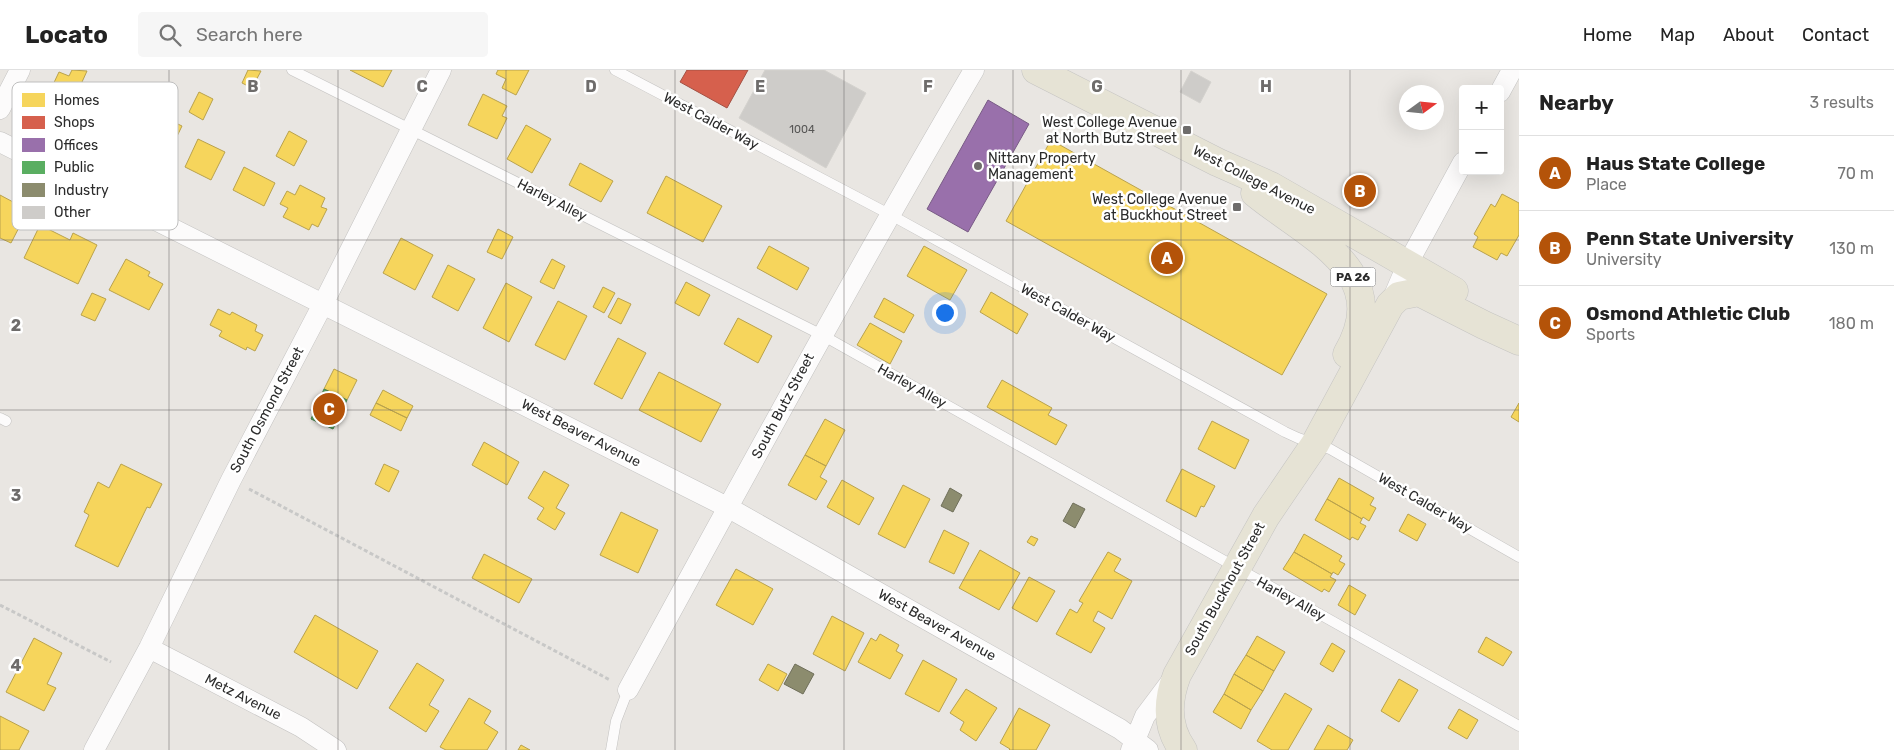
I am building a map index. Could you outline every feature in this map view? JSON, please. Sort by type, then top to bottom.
[{"type":"main road","name":"West College Avenue","points":[[1036,70],[1217,162],[1271,186],[1407,265],[1492,311],[1519,329]]},
{"type":"main road","name":"PA 26","points":[[1217,162],[1338,256],[1348,268],[1359,291],[1361,313],[1354,344],[1306,441]]},
{"type":"main road","points":[[1306,441],[1390,305],[1399,296],[1419,292],[1484,326],[1519,341]]},
{"type":"main road","name":"South Buckhout Street","points":[[1178,741],[1169,709],[1171,694],[1184,662],[1306,441]]},
{"type":"street","points":[[14,82],[20,70]]},
{"type":"street","name":"South Osmond Street","points":[[94,750],[149,648],[231,480],[323,304],[441,70]]},
{"type":"street","name":"South Butz Street","points":[[628,690],[889,214],[974,70]]},
{"type":"street","points":[[1504,85],[1512,70]]},
{"type":"street","points":[[0,109],[12,86]]},
{"type":"street","name":"West Beaver Avenue","points":[[0,142],[12,148]]},
{"type":"street","points":[[1390,305],[1407,265],[1459,169]]},
{"type":"street","name":"West Beaver Avenue","points":[[175,230],[729,508],[1120,728],[1138,747]]},
{"type":"street","name":"Metz Avenue","points":[[149,648],[301,727],[336,750]]},
{"type":"street","name":"South Buckhout Street","points":[[1138,747],[1145,716],[1184,662]]},
{"type":"lane","name":"Harley Alley","points":[[292,70],[822,335],[1519,726]]},
{"type":"lane","name":"West Calder Way","points":[[615,70],[889,214],[1306,441],[1330,449],[1519,557]]},
{"type":"lane","name":"South Butz Street","points":[[611,750],[616,721],[628,690]]},
{"type":"path","points":[[231,480],[628,690]]},
{"type":"path","points":[[0,605],[111,662]]},
{"type":"building: Homes","points":[[72,70],[87,71],[82,82],[54,82],[59,72],[69,76]]},
{"type":"building: Homes","points":[[248,70],[261,71],[252,88],[242,83]]},
{"type":"building: Homes","points":[[350,70],[392,70],[383,87]]},
{"type":"building: Homes","points":[[498,70],[529,70],[516,95],[502,88],[506,79],[496,74]]},
{"type":"building: Homes","points":[[199,92],[213,99],[203,120],[189,112]]},
{"type":"building: Homes","points":[[483,94],[507,106],[502,116],[507,118],[497,139],[468,125]]},
{"type":"building: Homes","points":[[178,124],[182,126],[178,134]]},
{"type":"building: Homes","points":[[526,125],[551,139],[532,173],[507,159]]},
{"type":"building: Homes","points":[[289,131],[307,141],[294,166],[276,156]]},
{"type":"building: Homes","points":[[198,139],[225,152],[211,180],[185,167]]},
{"type":"building: Homes","points":[[1051,140],[1327,294],[1282,375],[1006,221]]},
{"type":"building: Homes","points":[[580,163],[613,181],[601,202],[569,185]]},
{"type":"building: Homes","points":[[244,167],[275,183],[264,206],[233,190]]},
{"type":"building: Homes","points":[[666,176],[722,206],[703,242],[647,213]]},
{"type":"building: Homes","points":[[300,185],[325,198],[321,207],[327,209],[318,227],[312,224],[309,230],[283,217],[288,208],[280,204],[287,191],[295,195]]},
{"type":"building: Homes","points":[[1502,194],[1519,203],[1519,235],[1507,256],[1501,253],[1497,260],[1473,247],[1478,237],[1474,234],[1491,204],[1495,207]]},
{"type":"building: Homes","points":[[0,195],[12,201],[12,230],[18,230],[11,243],[0,238]]},
{"type":"building: Homes","points":[[498,229],[513,237],[502,259],[487,252]]},
{"type":"building: Homes","points":[[38,230],[50,230],[70,240],[73,233],[97,245],[78,284],[24,258]]},
{"type":"building: Homes","points":[[401,238],[433,255],[415,290],[383,273]]},
{"type":"building: Homes","points":[[769,246],[809,268],[797,290],[757,268]]},
{"type":"building: Homes","points":[[924,246],[967,270],[950,300],[907,276]]},
{"type":"building: Homes","points":[[126,259],[150,272],[148,276],[163,284],[149,310],[109,290]]},
{"type":"building: Homes","points":[[552,259],[565,266],[554,289],[540,282]]},
{"type":"building: Homes","points":[[448,265],[475,279],[458,311],[432,297]]},
{"type":"building: Homes","points":[[686,282],[710,295],[699,316],[675,303]]},
{"type":"building: Homes","points":[[506,283],[532,297],[509,342],[483,328]]},
{"type":"building: Homes","points":[[603,287],[615,293],[604,313],[593,307]]},
{"type":"building: Homes","points":[[991,292],[1028,314],[1017,334],[980,312]]},
{"type":"building: Homes","points":[[92,293],[106,299],[95,321],[81,315]]},
{"type":"building: Homes","points":[[618,298],[631,304],[621,324],[608,317]]},
{"type":"building: Homes","points":[[884,298],[914,315],[904,333],[874,317]]},
{"type":"building: Homes","points":[[558,301],[587,316],[565,360],[535,345]]},
{"type":"building: Homes","points":[[218,309],[230,315],[232,312],[257,325],[255,331],[263,335],[255,351],[247,347],[246,350],[219,336],[222,331],[210,325]]},
{"type":"building: Homes","points":[[738,318],[772,336],[758,363],[724,344]]},
{"type":"building: Homes","points":[[870,323],[902,341],[890,364],[857,345]]},
{"type":"building: Homes","points":[[618,338],[646,353],[622,399],[594,384]]},
{"type":"building: Homes","points":[[334,369],[357,380],[347,400],[324,389]]},
{"type":"building: Homes","points":[[659,372],[721,404],[701,442],[639,410]]},
{"type":"building: Homes","points":[[1002,380],[1052,408],[1048,415],[1067,425],[1056,445],[987,407]]},
{"type":"building: Homes","points":[[383,390],[413,406],[407,418],[376,403]]},
{"type":"building: Homes","points":[[376,403],[407,418],[401,431],[370,415]]},
{"type":"building: Homes","points":[[1519,403],[1519,422],[1511,417]]},
{"type":"building: Homes","points":[[825,419],[845,430],[826,466],[805,455]]},
{"type":"building: Homes","points":[[1212,421],[1249,440],[1235,469],[1198,449]]},
{"type":"building: Homes","points":[[484,442],[519,462],[507,485],[472,465]]},
{"type":"building: Homes","points":[[805,455],[826,466],[820,477],[827,481],[816,500],[788,485]]},
{"type":"building: Homes","points":[[121,464],[162,484],[150,508],[147,507],[118,567],[75,546],[89,515],[84,512],[98,482],[109,488]]},
{"type":"building: Homes","points":[[384,464],[399,471],[389,492],[375,484]]},
{"type":"building: Homes","points":[[1182,469],[1215,486],[1204,507],[1201,506],[1196,517],[1166,501]]},
{"type":"building: Homes","points":[[544,471],[569,485],[556,508],[565,513],[555,530],[537,519],[544,508],[528,498]]},
{"type":"building: Homes","points":[[1339,478],[1374,498],[1370,505],[1376,508],[1369,521],[1327,499]]},
{"type":"building: Homes","points":[[842,480],[874,498],[859,525],[827,507]]},
{"type":"building: Homes","points":[[903,485],[930,499],[905,548],[878,534]]},
{"type":"building: Homes","points":[[1327,499],[1362,519],[1360,523],[1366,526],[1358,540],[1352,537],[1350,540],[1315,520]]},
{"type":"building: Homes","points":[[621,512],[658,530],[638,573],[600,555]]},
{"type":"building: Homes","points":[[1408,514],[1426,524],[1417,541],[1399,531]]},
{"type":"building: Homes","points":[[944,530],[969,543],[954,574],[929,562]]},
{"type":"building: Homes","points":[[1304,534],[1342,556],[1339,561],[1345,564],[1338,575],[1333,572],[1332,574],[1294,552]]},
{"type":"building: Homes","points":[[1031,536],[1038,539],[1034,546],[1027,542]]},
{"type":"building: Homes","points":[[980,550],[1020,573],[999,610],[959,588]]},
{"type":"building: Homes","points":[[1108,552],[1121,559],[1114,571],[1132,581],[1112,619],[1098,611],[1093,621],[1105,628],[1091,653],[1056,634],[1070,609],[1077,613],[1083,603],[1079,601]]},
{"type":"building: Homes","points":[[1294,552],[1332,574],[1330,577],[1336,580],[1329,592],[1324,589],[1322,592],[1283,569]]},
{"type":"building: Homes","points":[[484,554],[532,579],[519,603],[472,578]]},
{"type":"building: Homes","points":[[736,569],[773,589],[753,625],[716,605]]},
{"type":"building: Homes","points":[[1029,577],[1055,591],[1037,622],[1012,608]]},
{"type":"building: Homes","points":[[1349,585],[1366,595],[1355,615],[1338,605]]},
{"type":"building: Homes","points":[[315,615],[378,651],[357,689],[294,652]]},
{"type":"building: Homes","points":[[832,616],[864,633],[845,671],[813,654]]},
{"type":"building: Homes","points":[[880,634],[899,645],[896,651],[903,655],[890,679],[858,662],[871,638],[876,641]]},
{"type":"building: Homes","points":[[1257,636],[1285,652],[1274,671],[1246,655]]},
{"type":"building: Homes","points":[[1486,637],[1512,652],[1503,666],[1478,652]]},
{"type":"building: Homes","points":[[34,638],[62,653],[47,684],[56,688],[44,711],[6,692]]},
{"type":"building: Homes","points":[[1332,643],[1345,651],[1333,672],[1320,664]]},
{"type":"building: Homes","points":[[1246,655],[1274,671],[1263,691],[1234,674]]},
{"type":"building: Homes","points":[[923,660],[957,679],[939,712],[905,694]]},
{"type":"building: Homes","points":[[417,663],[444,680],[429,705],[439,711],[426,732],[389,708]]},
{"type":"building: Homes","points":[[768,664],[787,674],[778,691],[759,680]]},
{"type":"building: Homes","points":[[1234,674],[1263,691],[1251,710],[1224,694]]},
{"type":"building: Homes","points":[[1399,679],[1418,690],[1399,722],[1381,711]]},
{"type":"building: Homes","points":[[966,689],[997,708],[976,741],[960,730],[964,722],[950,713]]},
{"type":"building: Homes","points":[[1285,693],[1312,709],[1288,750],[1272,750],[1257,741]]},
{"type":"building: Homes","points":[[1224,694],[1251,710],[1241,729],[1213,712]]},
{"type":"building: Homes","points":[[469,698],[491,711],[484,723],[498,732],[487,750],[446,750],[440,747]]},
{"type":"building: Homes","points":[[1019,708],[1050,725],[1036,750],[1009,750],[1000,743]]},
{"type":"building: Homes","points":[[1459,709],[1478,720],[1467,739],[1448,728]]},
{"type":"building: Homes","points":[[0,716],[29,731],[19,750],[0,750]]},
{"type":"building: Homes","points":[[1328,725],[1353,740],[1347,750],[1314,750]]},
{"type":"building: Homes","points":[[521,745],[530,750],[518,750]]},
{"type":"building: Shops","points":[[687,70],[748,70],[727,108],[680,82]]},
{"type":"building: Offices","name":"Nittany Property Management","points":[[988,100],[1029,124],[968,232],[927,209]]},
{"type":"building: Public","points":[[324,389],[347,400],[333,429],[311,419]]},
{"type":"building: Industry","points":[[950,488],[962,495],[953,512],[941,506]]},
{"type":"building: Industry","points":[[1073,503],[1085,509],[1075,528],[1063,521]]},
{"type":"building: Industry","points":[[795,664],[814,674],[803,694],[784,684]]},
{"type":"building: Other","points":[[765,70],[824,70],[866,93],[826,168],[739,118]]},
{"type":"building: Other","points":[[1191,71],[1211,82],[1200,103],[1180,92]]},
{"type":"place","name":"West College Avenue at North Butz Street","points":[[1187,130]]},
{"type":"place","name":"Nittany Property Management","points":[[978,166]]},
{"type":"place","name":"Penn State University","points":[[1360,191]]},
{"type":"place","name":"West College Avenue at Buckhout Street","points":[[1237,207]]},
{"type":"place","name":"Haus State College","points":[[1167,258]]},
{"type":"place","name":"Osmond Athletic Club","points":[[329,409]]}]
